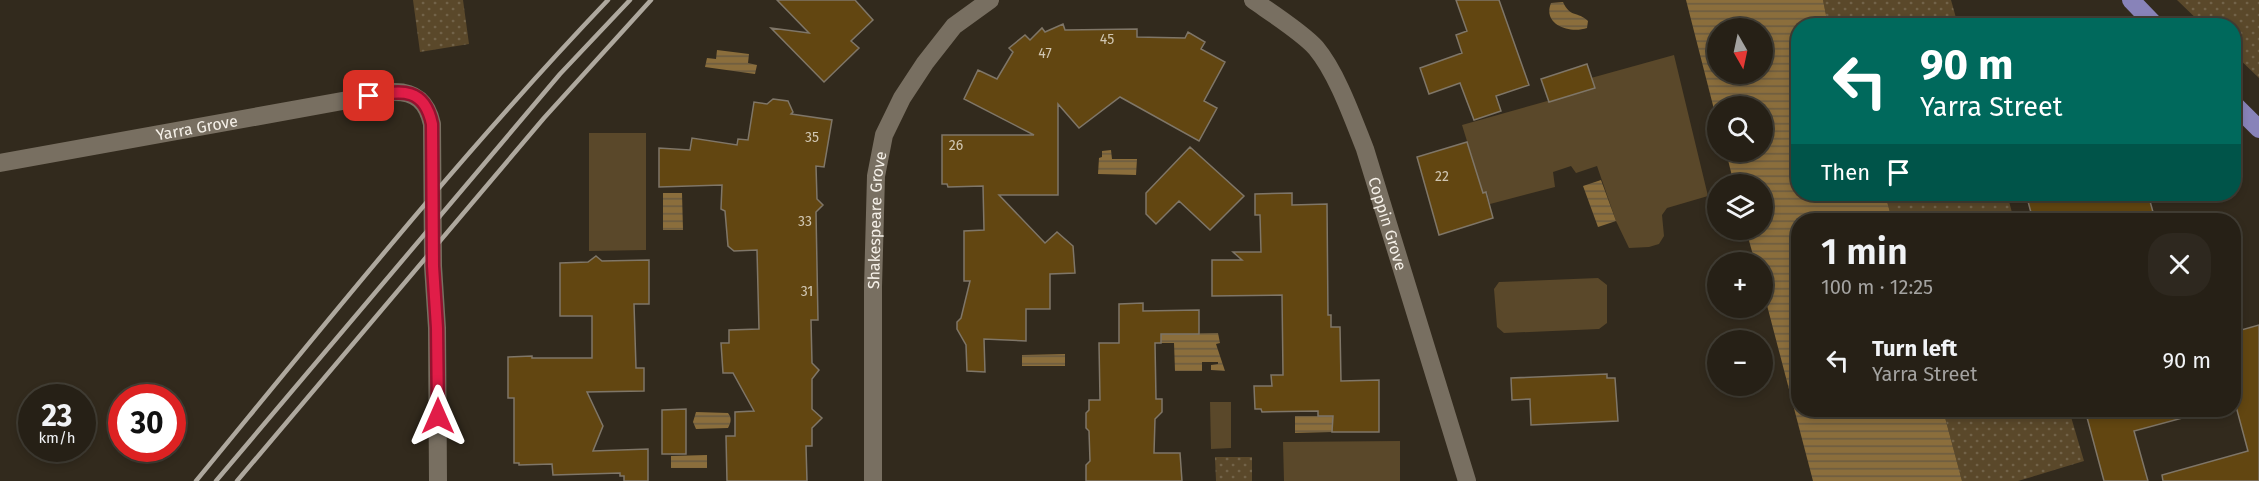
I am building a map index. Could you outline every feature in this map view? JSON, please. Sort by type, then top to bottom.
[{"type":"main road","points":[[2130,0],[2148,18]]},
{"type":"main road","points":[[2241,111],[2259,129]]},
{"type":"street","name":"Shakespeare Grove","points":[[873,481],[873,287],[876,171],[884,135],[902,98],[925,63],[954,26],[990,0]]},
{"type":"street","name":"Coppin Grove","points":[[1252,0],[1316,48],[1350,112],[1365,149],[1467,481]]},
{"type":"street","name":"Yarra Grove","points":[[0,163],[392,92],[403,92],[416,96],[429,111],[432,124],[438,481]]},
{"type":"shaded area","points":[[413,0],[463,0],[469,44],[420,52]]},
{"type":"shaded area","points":[[1686,0],[1823,0],[1827,18],[1791,18],[1791,201],[1887,201],[1890,213],[1791,213],[1791,397],[1770,318],[1773,318],[1773,252],[1752,252],[1749,240],[1773,240],[1773,174],[1732,174],[1728,162],[1773,162],[1773,96],[1711,96],[1708,84],[1773,84],[1773,18],[1707,18],[1707,82]]},
{"type":"shaded area","points":[[1823,0],[1951,0],[1956,18],[1827,18]]},
{"type":"shaded area","points":[[2177,0],[2259,0],[2259,78],[2241,61],[2241,18],[2196,18]]},
{"type":"shaded area","points":[[1563,2],[1568,10],[1588,21],[1587,28],[1566,29],[1554,22],[1549,11],[1551,3]]},
{"type":"shaded area","points":[[717,50],[749,54],[748,63],[757,65],[755,74],[705,67],[707,58],[716,59]]},
{"type":"shaded area","points":[[1674,55],[1707,196],[1667,208],[1662,215],[1664,236],[1659,244],[1629,248],[1616,221],[1597,166],[1576,173],[1571,166],[1553,172],[1555,187],[1490,204],[1487,192],[1483,193],[1462,125],[1594,88],[1591,78]]},
{"type":"shaded area","points":[[589,133],[646,133],[646,250],[589,251]]},
{"type":"shaded area","points":[[1111,150],[1112,159],[1137,159],[1136,175],[1098,174],[1102,151]]},
{"type":"shaded area","points":[[1601,180],[1616,221],[1598,227],[1583,186]]},
{"type":"shaded area","points":[[663,193],[682,193],[683,230],[663,230]]},
{"type":"shaded area","points":[[1887,201],[2009,201],[2012,213],[1890,213]]},
{"type":"shaded area","points":[[1598,278],[1607,285],[1607,323],[1599,329],[1504,333],[1497,327],[1494,289],[1499,282]]},
{"type":"shaded area","points":[[1218,333],[1220,343],[1216,344],[1225,371],[1211,370],[1211,365],[1218,364],[1218,362],[1202,362],[1202,371],[1175,371],[1174,343],[1161,343],[1161,334]]},
{"type":"shaded area","points":[[1065,354],[1065,366],[1022,366],[1022,355]]},
{"type":"shaded area","points":[[1210,402],[1231,402],[1231,448],[1211,449]]},
{"type":"shaded area","points":[[696,412],[728,413],[731,418],[730,424],[728,428],[696,429],[693,422]]},
{"type":"shaded area","points":[[1295,416],[1333,416],[1332,432],[1295,433]]},
{"type":"shaded area","points":[[1796,417],[1945,417],[1962,481],[1813,481]]},
{"type":"shaded area","points":[[1945,417],[2071,417],[2084,461],[2018,481],[1962,481]]},
{"type":"shaded area","points":[[1400,441],[1400,481],[1284,481],[1283,442]]},
{"type":"shaded area","points":[[707,455],[707,468],[671,468],[671,456]]},
{"type":"shaded area","points":[[1215,457],[1252,457],[1252,481],[1216,481]]},
{"type":"building","points":[[777,0],[855,0],[873,20],[851,41],[859,48],[824,82],[771,28],[809,33]]},
{"type":"building","points":[[1456,0],[1499,0],[1529,85],[1496,96],[1501,111],[1474,120],[1460,83],[1429,94],[1420,68],[1462,53],[1456,35],[1467,31]]},
{"type":"building","points":[[1063,24],[1065,30],[1137,29],[1137,37],[1185,38],[1188,32],[1205,42],[1201,49],[1225,62],[1204,101],[1217,108],[1199,141],[1120,97],[1079,128],[1058,104],[1058,195],[999,195],[1045,243],[1057,232],[1073,246],[1075,273],[1050,274],[1050,309],[1026,309],[1026,341],[984,339],[985,372],[967,371],[966,345],[957,329],[957,322],[961,318],[970,281],[964,281],[964,231],[984,230],[983,186],[948,187],[947,184],[942,184],[942,135],[1034,135],[964,99],[978,70],[997,79],[1013,52],[1009,48],[1025,35],[1030,40],[1042,28],[1045,32]]},
{"type":"building","points":[[1587,64],[1595,88],[1549,102],[1541,79]]},
{"type":"building","points":[[773,99],[788,101],[793,112],[791,114],[832,120],[824,167],[816,166],[817,199],[823,205],[816,212],[818,320],[811,320],[812,363],[819,370],[812,379],[812,409],[822,418],[812,428],[812,446],[806,446],[807,481],[727,481],[726,436],[735,436],[735,412],[754,411],[733,373],[723,373],[721,343],[729,343],[729,330],[759,329],[757,250],[734,251],[728,246],[725,211],[721,209],[722,185],[659,187],[659,148],[690,150],[692,138],[737,145],[738,139],[748,140],[754,102],[767,104]]},
{"type":"building","points":[[1467,142],[1493,218],[1439,235],[1417,157]]},
{"type":"building","points":[[1190,147],[1244,196],[1210,230],[1179,201],[1156,224],[1146,214],[1146,193]]},
{"type":"building","points":[[1292,193],[1292,205],[1327,204],[1328,315],[1331,315],[1331,327],[1340,327],[1341,381],[1379,380],[1379,432],[1332,432],[1333,416],[1318,416],[1318,411],[1262,412],[1261,409],[1255,409],[1254,386],[1272,386],[1271,375],[1283,375],[1282,295],[1212,296],[1212,260],[1242,260],[1233,252],[1261,252],[1260,215],[1255,215],[1255,194]]},
{"type":"building","points":[[2028,201],[2150,201],[2153,212],[2150,213],[2031,213]]},
{"type":"building","points":[[596,256],[602,261],[649,260],[649,304],[634,304],[636,368],[644,368],[644,391],[587,392],[603,426],[593,451],[648,449],[648,481],[624,481],[624,476],[620,476],[620,473],[553,475],[552,464],[519,465],[519,463],[514,463],[514,398],[508,398],[508,357],[592,358],[592,316],[560,316],[560,263],[588,262]]},
{"type":"building","points":[[1143,303],[1143,311],[1199,310],[1199,334],[1161,334],[1161,343],[1155,343],[1156,399],[1162,399],[1162,412],[1155,419],[1154,453],[1180,453],[1182,481],[1086,481],[1086,465],[1090,461],[1086,413],[1089,410],[1089,400],[1100,400],[1099,343],[1119,343],[1119,304]]},
{"type":"building","points":[[2259,325],[2259,481],[2163,481],[2162,475],[2248,451],[2239,417],[2241,417],[2241,330]]},
{"type":"building","points":[[1607,374],[1607,378],[1615,378],[1618,421],[1531,425],[1530,399],[1512,400],[1511,378]]},
{"type":"building","points":[[686,409],[686,454],[662,454],[662,410]]},
{"type":"building","points":[[2087,417],[2186,417],[2134,431],[2148,481],[2104,481]]},
{"type":"railway","points":[[196,481],[449,176],[608,0]]},
{"type":"railway","points":[[216,481],[560,74],[630,0]]},
{"type":"railway","points":[[237,481],[544,118],[651,0]]},
{"type":"route","points":[[369,96],[403,92],[416,96],[429,111],[432,124],[433,266],[437,328],[438,416]]}]
